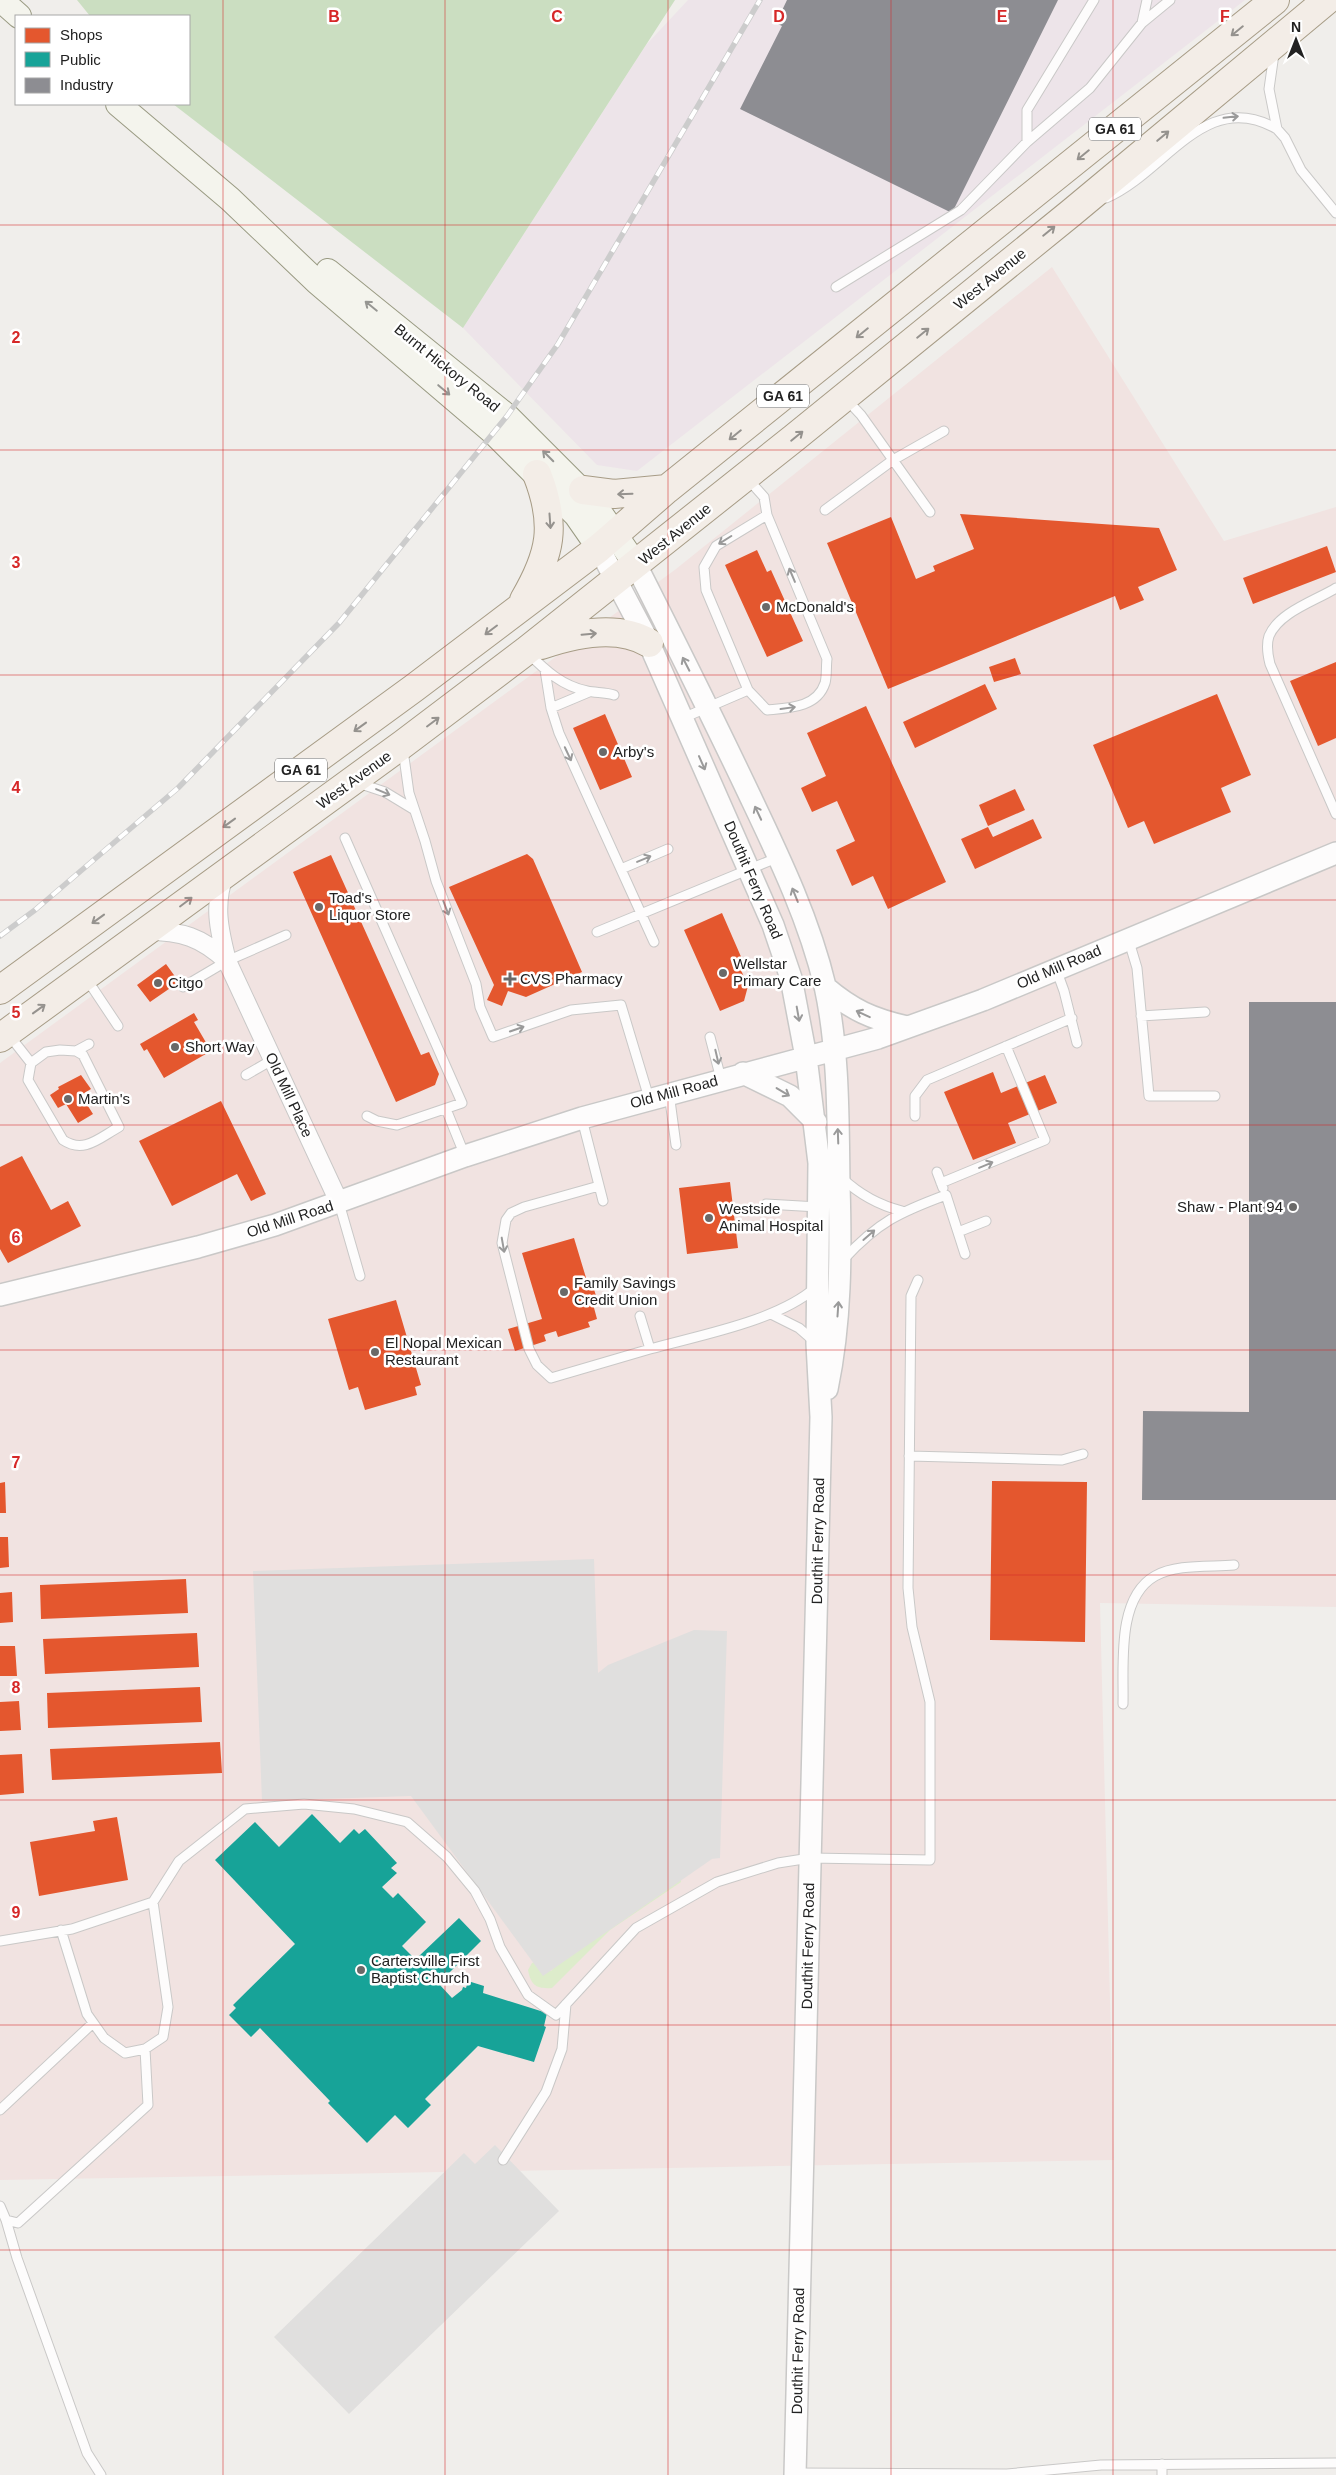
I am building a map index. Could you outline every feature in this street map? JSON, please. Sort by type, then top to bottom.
[{"type":"main road","points":[[1,0],[18,15]]},
{"type":"main road","name":"GA 61","points":[[0,990],[518,610],[608,540],[667,489],[1274,0]]},
{"type":"main road","name":"West Avenue","points":[[4,1035],[403,744],[526,651],[746,477],[1071,213],[1327,0]]},
{"type":"main road","name":"Burnt Hickory Road","points":[[119,105],[230,199],[317,282],[493,432],[576,515],[608,540]]},
{"type":"main road","name":"Burnt Hickory Road","points":[[230,199],[328,271],[508,416],[583,490],[626,572]]},
{"type":"main road","points":[[518,610],[542,567],[550,538],[549,513],[537,474]]},
{"type":"main road","points":[[583,490],[614,494],[667,489]]},
{"type":"main road","points":[[526,651],[562,638],[591,633],[630,636],[649,643]]},
{"type":"street","name":"Douthit Ferry Road","points":[[626,572],[649,643],[749,869],[783,952],[792,986],[806,1057],[816,1122],[819,1163],[817,1344],[821,1416],[795,2474]]},
{"type":"street","name":"Douthit Ferry Road","points":[[626,572],[708,707],[779,857],[807,926],[825,987],[833,1049],[839,1175],[840,1263],[834,1356],[821,1416]]},
{"type":"street","name":"Old Mill Road","points":[[0,1295],[208,1244],[275,1225],[465,1156],[582,1118],[907,1028],[983,1000],[1336,853]]},
{"type":"street","name":"Old Mill Place","points":[[225,873],[221,884],[218,907],[219,931],[227,961],[339,1202]]},
{"type":"street","name":"Old Mill Place","points":[[146,931],[179,933],[193,937],[216,950],[227,961]]},
{"type":"street","points":[[825,987],[853,1009],[881,1021],[907,1028]]},
{"type":"street","points":[[743,1073],[790,1096],[816,1122]]},
{"type":"lane","points":[[1027,142],[1027,110],[1094,0]]},
{"type":"lane","points":[[1142,24],[1147,0]]},
{"type":"lane","points":[[836,287],[961,210],[1027,142],[1090,88],[1142,24],[1170,0]]},
{"type":"lane","points":[[1277,40],[1269,89],[1277,129]]},
{"type":"lane","points":[[1071,213],[1116,194],[1156,166],[1208,123],[1221,118],[1242,116],[1265,122],[1277,129],[1285,138],[1301,170],[1336,213]]},
{"type":"lane","points":[[844,397],[893,460],[930,512]]},
{"type":"lane","points":[[825,510],[893,460],[944,431]]},
{"type":"lane","points":[[746,477],[764,497],[767,515],[827,659],[824,684],[812,701],[792,708],[767,710],[748,690],[706,590],[704,567],[716,546],[767,515]]},
{"type":"lane","points":[[1336,588],[1282,620],[1269,636],[1268,650],[1270,664],[1336,814]]},
{"type":"lane","points":[[526,651],[545,670],[564,682],[588,692]]},
{"type":"lane","points":[[545,670],[551,708],[558,733],[654,942]]},
{"type":"lane","points":[[682,718],[748,690]]},
{"type":"lane","points":[[551,708],[588,692],[601,691],[614,695]]},
{"type":"lane","points":[[403,744],[405,778],[413,809],[436,881],[476,984],[480,1007],[493,1037],[571,1010],[621,1005],[659,1096],[676,1145]]},
{"type":"lane","points":[[351,781],[385,792],[413,809]]},
{"type":"lane","points":[[345,838],[462,1103],[398,1125],[377,1121],[368,1116]]},
{"type":"lane","points":[[621,869],[668,849]]},
{"type":"lane","points":[[598,932],[779,857]]},
{"type":"lane","points":[[183,987],[227,961],[286,935]]},
{"type":"lane","points":[[1128,938],[1136,968],[1149,1096],[1215,1096]]},
{"type":"lane","points":[[1056,969],[1072,1018],[1077,1043]]},
{"type":"lane","points":[[85,976],[118,1026]]},
{"type":"lane","points":[[1141,1016],[1206,1012]]},
{"type":"lane","points":[[915,1116],[915,1096],[927,1080],[1072,1018]]},
{"type":"lane","points":[[4,1035],[31,1063]]},
{"type":"lane","points":[[710,1037],[722,1079]]},
{"type":"lane","points":[[80,1053],[89,1044]]},
{"type":"lane","points":[[941,1184],[1045,1140],[1006,1046]]},
{"type":"lane","points":[[60,1050],[80,1053],[119,1127],[83,1147],[72,1146],[63,1140],[28,1080],[31,1063],[46,1052],[60,1050]]},
{"type":"lane","points":[[246,1075],[272,1060]]},
{"type":"lane","points":[[446,1109],[465,1156]]},
{"type":"lane","points":[[582,1118],[603,1201]]},
{"type":"lane","points":[[937,1172],[966,1254]]},
{"type":"lane","points":[[839,1175],[878,1204],[902,1211]]},
{"type":"lane","points":[[598,1186],[524,1207],[511,1213],[506,1220],[502,1243],[529,1349],[543,1372],[551,1378],[772,1314],[796,1302],[818,1285]]},
{"type":"lane","points":[[840,1263],[882,1224],[902,1211],[946,1195]]},
{"type":"lane","points":[[339,1202],[360,1276]]},
{"type":"lane","points":[[766,1204],[819,1207]]},
{"type":"lane","points":[[958,1232],[986,1221]]},
{"type":"lane","points":[[61,1930],[87,2014],[104,2038],[125,2053],[144,2049],[163,2037],[168,2007],[153,1902],[179,1861],[245,1810],[304,1804],[363,1811],[407,1822],[447,1857],[475,1891],[490,1919],[500,1947],[528,1995],[556,2015],[636,1928],[717,1882],[778,1863],[810,1858],[930,1860],[930,1702],[909,1608],[912,1296],[918,1280]]},
{"type":"lane","points":[[772,1314],[799,1328],[817,1344]]},
{"type":"lane","points":[[640,1316],[650,1349]]},
{"type":"lane","points":[[909,1456],[1062,1460],[1083,1454]]},
{"type":"lane","points":[[1123,1704],[1126,1622],[1136,1592],[1155,1576],[1175,1570],[1234,1565]]},
{"type":"lane","points":[[0,1941],[61,1930],[153,1902]]},
{"type":"lane","points":[[503,2160],[546,2092],[562,2049],[566,2004]]},
{"type":"lane","points":[[0,2110],[94,2023]]},
{"type":"lane","points":[[6,2220],[18,2223],[148,2105],[144,2049]]},
{"type":"lane","points":[[0,2206],[87,2453],[101,2475]]},
{"type":"lane","points":[[795,2474],[1007,2474],[1101,2465],[1336,2463]]},
{"type":"lane","points":[[1162,2464],[1162,2475]]},
{"type":"shaded area","points":[[688,0],[1245,0],[637,471],[597,465],[463,328],[646,45]]},
{"type":"shaded area","points":[[1052,267],[1224,541],[1336,507],[1336,1607],[1100,1603],[1114,2160],[0,2180],[0,1063],[676,569]]},
{"type":"shaded area","points":[[594,1559],[598,1673],[608,1665],[694,1630],[727,1631],[720,1858],[712,1859],[543,1976],[411,1796],[262,1801],[253,1571]]},
{"type":"shaded area","points":[[495,2145],[559,2211],[349,2414],[274,2337],[464,2153],[475,2164]]},
{"type":"green space","points":[[77,0],[675,0],[463,328],[174,105],[190,105],[190,15],[89,15]]},
{"type":"green space","points":[[682,1850],[681,1882],[610,1930],[552,1988],[542,1988],[533,1983],[528,1970],[532,1963],[540,1960],[551,1971],[579,1939]]},
{"type":"building: Shops","points":[[960,514],[1159,528],[1177,570],[1138,587],[1144,600],[1120,610],[1115,596],[888,689],[827,543],[891,517],[916,579],[935,571],[933,566],[974,549]]},
{"type":"building: Shops","points":[[1327,546],[1336,572],[1253,604],[1243,578]]},
{"type":"building: Shops","name":"McDonald's","points":[[757,550],[767,572],[771,570],[803,641],[767,657],[725,565]]},
{"type":"building: Shops","points":[[1015,658],[1021,674],[994,682],[989,667]]},
{"type":"building: Shops","points":[[1336,662],[1336,738],[1318,746],[1290,681]]},
{"type":"building: Shops","points":[[985,684],[997,709],[915,748],[903,722]]},
{"type":"building: Shops","points":[[1217,694],[1251,775],[1221,788],[1231,812],[1154,844],[1144,821],[1128,828],[1093,745]]},
{"type":"building: Shops","points":[[866,706],[946,882],[888,909],[873,876],[852,886],[836,850],[855,841],[837,801],[812,812],[801,788],[826,776],[807,733]]},
{"type":"building: Shops","name":"Arby's","points":[[605,714],[632,777],[600,790],[573,728]]},
{"type":"building: Shops","points":[[1015,789],[1025,810],[988,826],[979,805]]},
{"type":"building: Shops","points":[[1033,819],[1042,838],[975,869],[961,839],[988,827],[993,837]]},
{"type":"building: Shops","points":[[527,854],[533,859],[582,972],[526,997],[508,991],[502,1006],[487,1000],[494,985],[449,887]]},
{"type":"building: Shops","points":[[331,855],[421,1055],[429,1052],[439,1074],[435,1085],[396,1102],[293,872]]},
{"type":"building: Shops","name":"Wellstar Primary Care","points":[[722,913],[742,959],[737,961],[748,986],[744,1001],[720,1011],[684,930]]},
{"type":"building: Shops","name":"Citgo","points":[[166,964],[179,982],[150,1002],[137,985]]},
{"type":"building: Shops","name":"Short Way","points":[[194,1013],[198,1020],[194,1022],[211,1051],[164,1078],[147,1049],[144,1051],[140,1044]]},
{"type":"building: Shops","points":[[993,1072],[1001,1093],[1045,1075],[1057,1103],[1008,1123],[1016,1143],[973,1160],[944,1092]]},
{"type":"building: Shops","name":"Martin's","points":[[81,1075],[91,1089],[81,1095],[93,1114],[78,1123],[66,1104],[58,1108],[50,1095],[59,1089],[58,1087]]},
{"type":"building: Shops","points":[[221,1101],[266,1194],[251,1201],[237,1174],[172,1206],[139,1141]]},
{"type":"building: Shops","points":[[22,1156],[51,1210],[68,1201],[81,1226],[8,1263],[0,1249],[0,1167]]},
{"type":"building: Shops","name":"Westside Animal Hospital","points":[[730,1182],[738,1248],[687,1254],[679,1188]]},
{"type":"building: Shops","name":"Family Savings Credit Union","points":[[574,1238],[587,1281],[591,1280],[598,1302],[593,1304],[597,1319],[588,1322],[590,1327],[558,1337],[556,1331],[546,1334],[544,1335],[546,1341],[515,1351],[508,1329],[542,1319],[522,1253]]},
{"type":"building: Shops","name":"El Nopal Mexican Restaurant","points":[[396,1300],[421,1385],[415,1387],[417,1395],[365,1410],[358,1387],[349,1390],[328,1319]]},
{"type":"building: Shops","points":[[992,1481],[1087,1482],[1085,1642],[990,1640]]},
{"type":"building: Shops","points":[[5,1482],[6,1513],[0,1513],[0,1483]]},
{"type":"building: Shops","points":[[0,1537],[8,1537],[9,1567],[0,1568]]},
{"type":"building: Shops","points":[[186,1579],[188,1613],[41,1619],[40,1585]]},
{"type":"building: Shops","points":[[12,1592],[13,1622],[0,1623],[0,1593]]},
{"type":"building: Shops","points":[[197,1633],[199,1667],[45,1674],[43,1639]]},
{"type":"building: Shops","points":[[0,1646],[15,1646],[17,1676],[0,1676]]},
{"type":"building: Shops","points":[[200,1687],[202,1722],[48,1728],[47,1693]]},
{"type":"building: Shops","points":[[19,1701],[21,1730],[0,1731],[0,1702]]},
{"type":"building: Shops","points":[[220,1742],[222,1773],[52,1780],[50,1749]]},
{"type":"building: Shops","points":[[22,1754],[24,1793],[0,1795],[0,1755]]},
{"type":"building: Shops","points":[[117,1817],[128,1880],[39,1896],[30,1842],[95,1831],[93,1821]]},
{"type":"building: Public","name":"Cartersville First Baptist Church","points":[[312,1814],[340,1843],[354,1829],[359,1834],[365,1829],[397,1863],[391,1868],[397,1873],[382,1887],[393,1898],[398,1893],[426,1922],[402,1946],[414,1958],[418,1957],[459,1918],[481,1941],[440,1982],[439,1984],[452,1998],[463,1987],[466,1988],[468,1981],[484,1986],[483,1993],[547,2013],[544,2026],[546,2027],[534,2062],[478,2046],[425,2099],[431,2105],[408,2128],[395,2115],[367,2143],[328,2103],[330,2101],[260,2028],[251,2037],[229,2015],[236,2008],[233,2005],[295,1944],[215,1860],[255,1822],[279,1847]]},
{"type":"building: Industry","points":[[787,0],[1058,0],[952,213],[740,109],[782,26],[776,23]]},
{"type":"building: Industry","name":"Shaw - Plant 94","points":[[1249,1002],[1336,1002],[1336,1500],[1142,1500],[1143,1411],[1249,1412]]},
{"type":"railway","points":[[0,936],[35,910],[178,788],[339,623],[507,416],[558,344],[760,0]]},
{"type":"place","name":"McDonald's","points":[[766,607]]},
{"type":"place","name":"Arby's","points":[[603,752]]},
{"type":"place","name":"Toad's Liquor Store","points":[[319,907]]},
{"type":"place","name":"Wellstar Primary Care","points":[[723,973]]},
{"type":"place","name":"CVS Pharmacy","points":[[510,979]]},
{"type":"place","name":"Citgo","points":[[158,983]]},
{"type":"place","name":"Short Way","points":[[175,1047]]},
{"type":"place","name":"Martin's","points":[[68,1099]]},
{"type":"place","name":"Shaw - Plant 94","points":[[1293,1207]]},
{"type":"place","name":"Westside Animal Hospital","points":[[709,1218]]},
{"type":"place","name":"Family Savings Credit Union","points":[[564,1292]]},
{"type":"place","name":"El Nopal Mexican Restaurant","points":[[375,1352]]},
{"type":"place","name":"Cartersville First Baptist Church","points":[[361,1970]]}]
